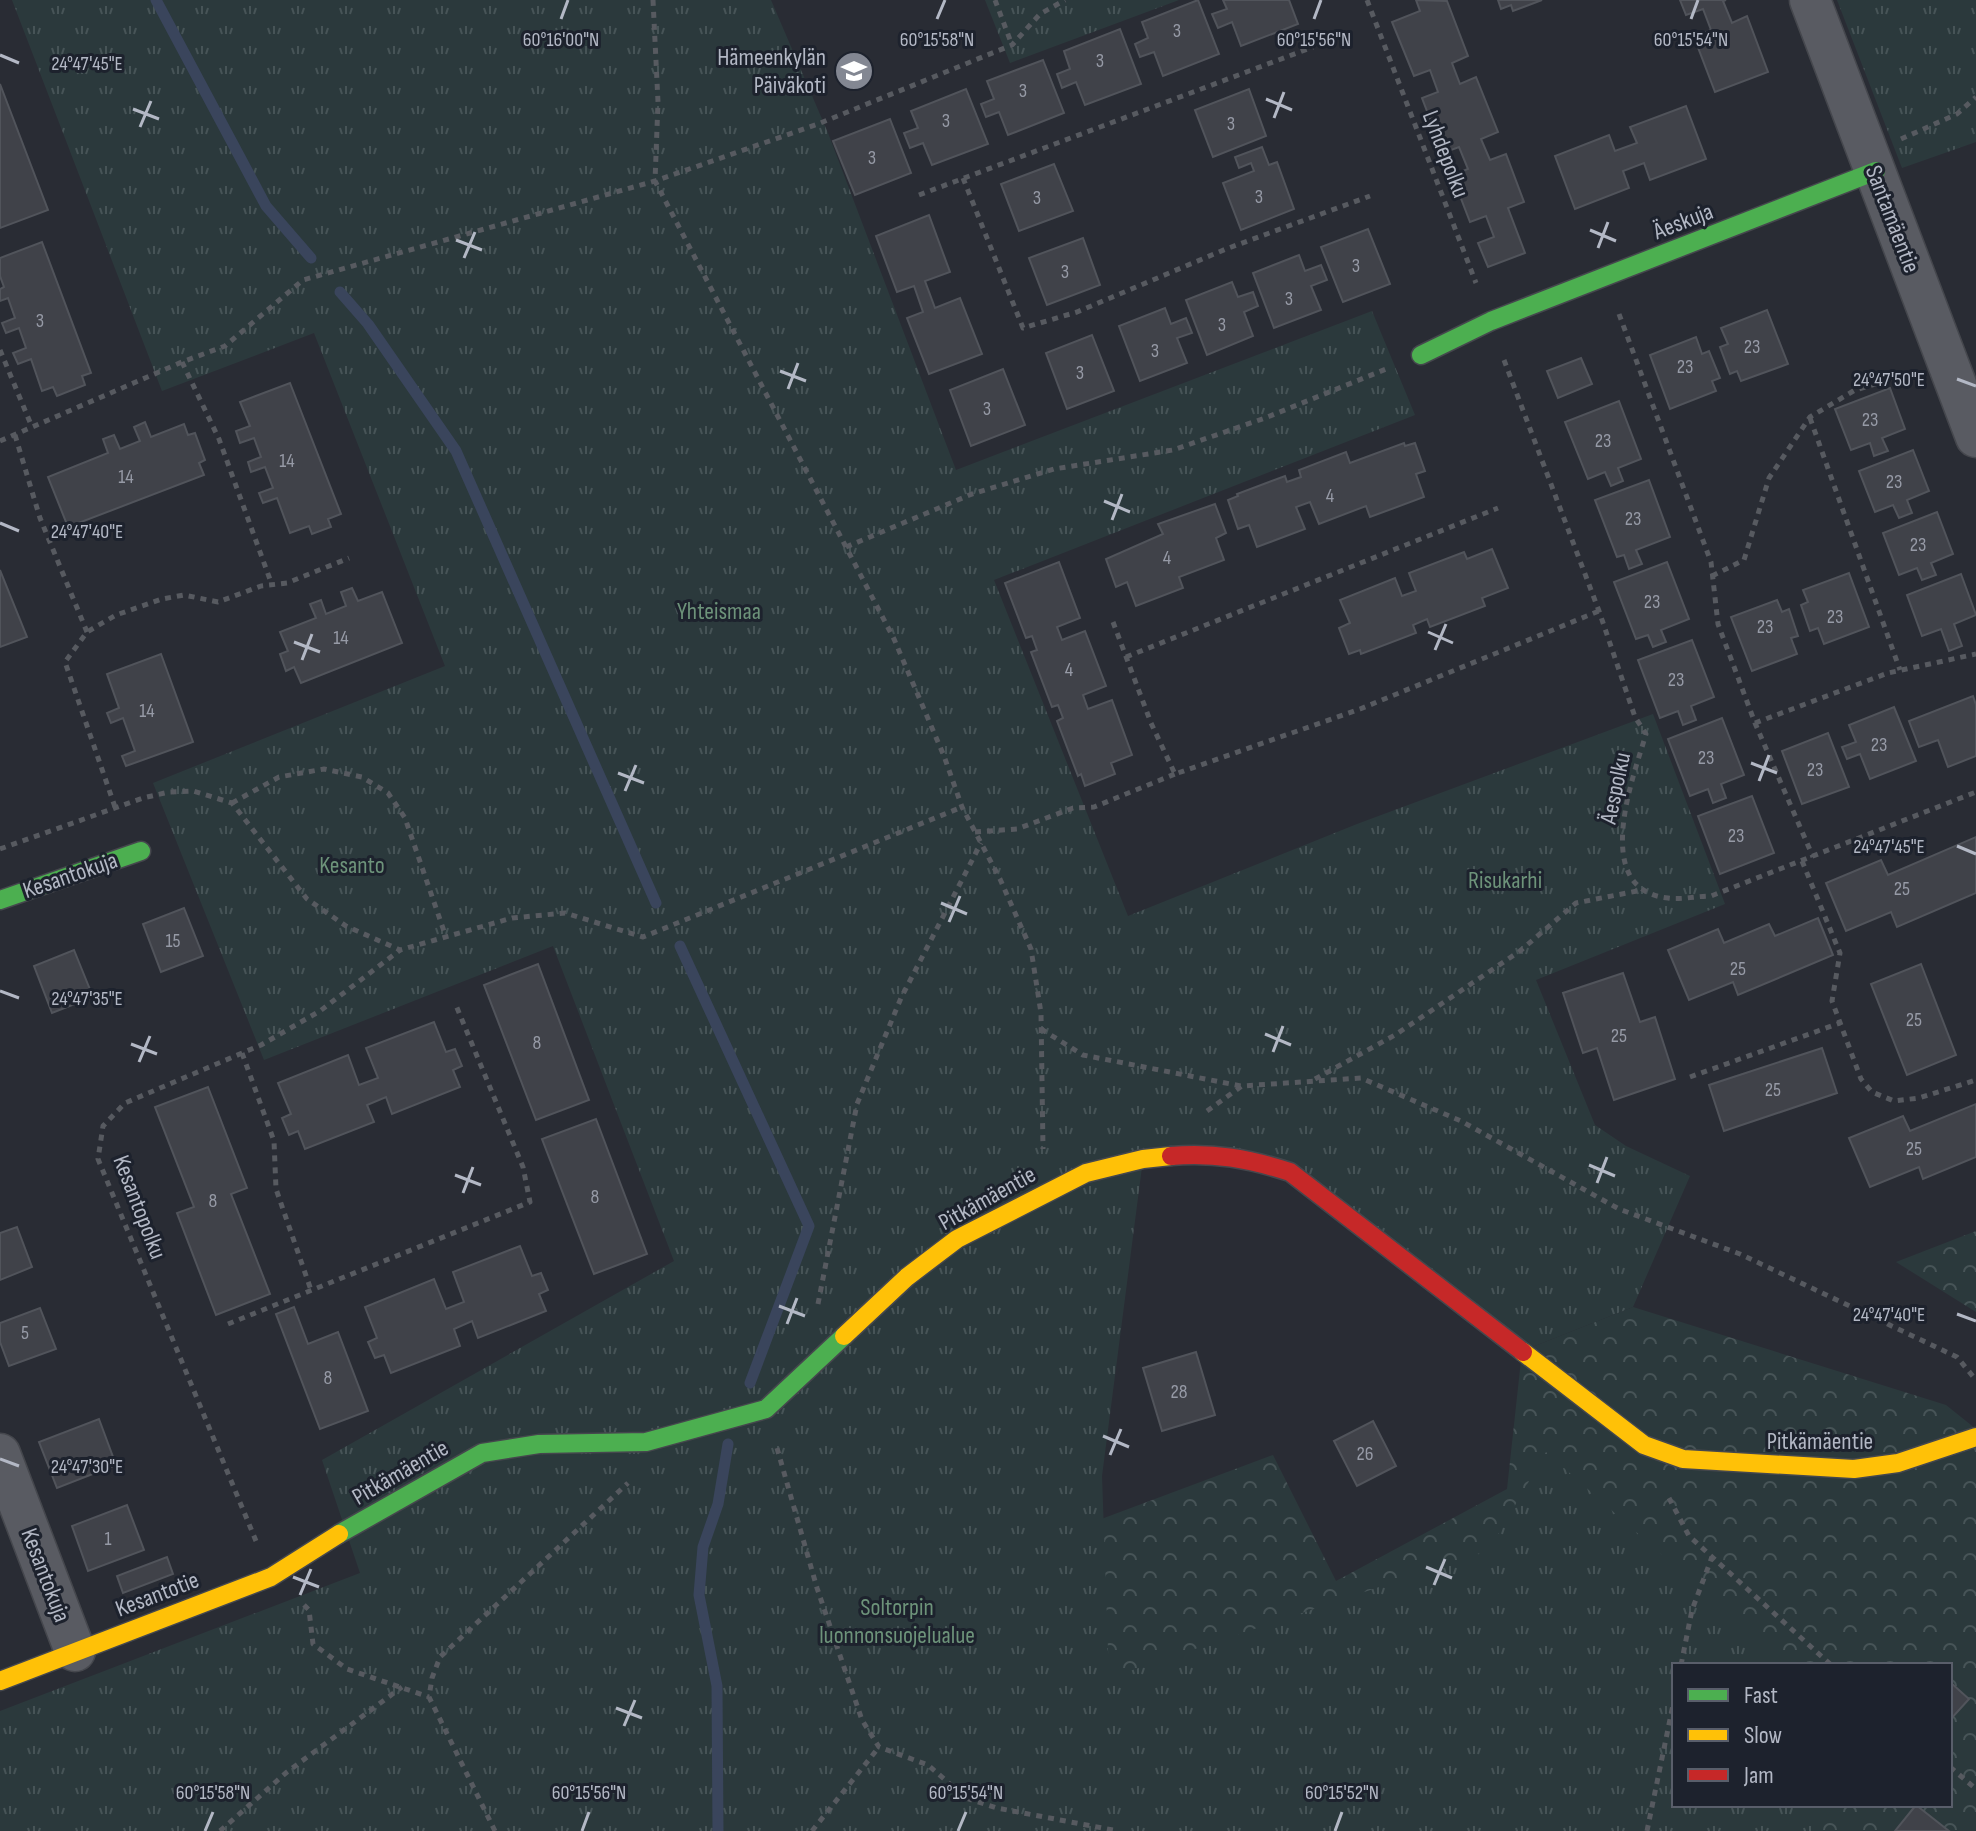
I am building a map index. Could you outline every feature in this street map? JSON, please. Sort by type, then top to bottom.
[{"type":"street","name":"Santamäentie","points":[[1810,0],[1976,437]]},
{"type":"street","name":"Äeskuja","points":[[1421,355],[1491,321],[1604,277],[1872,163]]},
{"type":"street","name":"Kesantokuja","points":[[0,900],[141,851]]},
{"type":"street","name":"Pitkämäentie","points":[[325,1542],[482,1453],[539,1444],[646,1442],[766,1409],[907,1277],[957,1239],[1086,1173],[1143,1159],[1200,1153],[1251,1159],[1290,1172],[1644,1445],[1660,1451],[1683,1459],[1854,1469],[1898,1463],[1976,1437]]},
{"type":"street","name":"Kesantokuja","points":[[0,1454],[75,1651]]},
{"type":"street","name":"Kesantotie","points":[[0,1681],[271,1577],[325,1542]]},
{"type":"path","points":[[653,0],[658,102],[655,181],[894,639],[944,756],[962,807],[1031,949],[1041,1029],[1042,1148],[1060,1186]]},
{"type":"path","points":[[995,0],[1012,45]]},
{"type":"path","points":[[0,441],[225,346],[303,280],[655,181],[818,124],[1012,45],[1040,14],[1065,0]]},
{"type":"path","name":"Lyhdepolku","points":[[1367,0],[1491,321]]},
{"type":"path","points":[[919,195],[1313,47]]},
{"type":"path","points":[[1872,163],[1957,114],[1976,97]]},
{"type":"path","points":[[963,178],[1023,328],[1077,312],[1226,249],[1370,196]]},
{"type":"path","points":[[1604,277],[1706,548],[1718,624],[1755,723],[1813,857]]},
{"type":"path","points":[[0,350],[32,427]]},
{"type":"path","points":[[846,547],[972,494],[1041,473],[1173,450],[1265,418],[1421,355]]},
{"type":"path","name":"Äespolku","points":[[1504,359],[1599,611],[1635,717],[1646,734],[1624,810],[1622,864],[1642,890]]},
{"type":"path","points":[[182,362],[219,439],[272,585]]},
{"type":"path","points":[[1712,576],[1744,560],[1769,478],[1810,417],[1855,390],[1918,371]]},
{"type":"path","points":[[1810,417],[1900,670]]},
{"type":"path","points":[[15,435],[40,518],[87,632]]},
{"type":"path","points":[[1126,657],[1498,508]]},
{"type":"path","points":[[115,807],[65,662],[87,632],[116,615],[162,599],[184,595],[218,602],[261,586],[287,583],[349,558]]},
{"type":"path","points":[[975,832],[1017,829],[1073,808],[1094,807],[1175,774],[1360,709],[1599,611]]},
{"type":"path","points":[[1113,622],[1151,723],[1175,774]]},
{"type":"path","points":[[1755,723],[1900,670],[1976,654]]},
{"type":"path","points":[[232,803],[279,777],[324,769],[362,777],[388,793],[405,818],[446,937]]},
{"type":"path","points":[[0,849],[115,807],[169,792],[193,791],[232,803],[307,899],[346,926],[400,950],[512,918],[565,913],[643,937],[962,807]]},
{"type":"path","points":[[1311,1081],[1395,1035],[1520,951],[1576,903],[1642,890],[1667,898],[1711,896],[1976,792]]},
{"type":"path","points":[[818,1308],[857,1104],[901,998],[981,843]]},
{"type":"path","points":[[1802,861],[1840,953],[1832,1001],[1861,1079],[1872,1092],[1894,1101],[1919,1098],[1976,1080]]},
{"type":"path","name":"Kesantopolku","points":[[271,1577],[98,1159],[103,1126],[125,1103],[242,1053],[320,1011],[400,950]]},
{"type":"path","points":[[228,1324],[530,1202],[523,1167],[455,1003]]},
{"type":"path","points":[[1690,1077],[1840,1023]]},
{"type":"path","points":[[1041,1029],[1083,1055],[1242,1086],[1361,1078],[1461,1121],[1619,1209],[1740,1254],[1957,1357],[1976,1380]]},
{"type":"path","points":[[242,1053],[274,1141],[276,1189],[311,1290]]},
{"type":"path","points":[[1205,1114],[1242,1086]]},
{"type":"path","points":[[766,1409],[817,1588],[862,1720],[879,1747],[928,1765],[966,1798],[997,1808],[1118,1831]]},
{"type":"path","points":[[495,1831],[429,1697],[440,1657],[632,1479],[646,1442]]},
{"type":"path","points":[[1660,1451],[1666,1493],[1689,1536],[1829,1663]]},
{"type":"path","points":[[1681,1663],[1692,1610],[1712,1557]]},
{"type":"path","points":[[271,1577],[309,1610],[313,1644],[347,1669],[429,1697]]},
{"type":"path","points":[[220,1831],[287,1772],[402,1687]]},
{"type":"path","points":[[1647,1831],[1672,1710]]},
{"type":"path","points":[[812,1831],[879,1747]]},
{"type":"path","points":[[1952,1769],[1976,1789]]},
{"type":"green space","name":"Yhteismaa","points":[[12,0],[771,0],[828,133],[956,470],[1372,311],[1415,415],[994,580],[1128,916],[1357,824],[1653,714],[1725,904],[1536,980],[1595,1125],[1626,1146],[1690,1176],[1633,1307],[1522,1351],[1290,1172],[1143,1159],[1102,1476],[1109,1678],[1489,1550],[1546,1452],[1784,1663],[1672,1663],[1672,1807],[1820,1807],[1812,1831],[0,1831],[0,1711],[360,1573],[322,1460],[674,1261],[553,946],[264,1060],[153,783],[445,666],[314,333],[162,391]]},
{"type":"green space","points":[[985,0],[1179,0],[1010,63]]},
{"type":"green space","points":[[1837,0],[1976,0],[1976,142],[1902,168]]},
{"type":"green space","points":[[1976,1231],[1976,1312],[1896,1262]]},
{"type":"green space","points":[[1633,1307],[1946,1405],[1976,1429],[1976,1831],[774,1831],[1096,1521],[1273,1455],[1336,1581],[1507,1489],[1522,1351]]},
{"type":"building","points":[[1198,0],[1219,54],[1163,76],[1154,52],[1140,57],[1135,44],[1148,38],[1142,22]]},
{"type":"building","points":[[1223,0],[1289,0],[1298,24],[1241,46],[1232,22],[1218,28],[1212,14],[1227,9]]},
{"type":"building","points":[[1416,0],[1447,1],[1468,56],[1452,63],[1460,84],[1476,77],[1498,132],[1481,139],[1490,160],[1506,154],[1524,202],[1508,208],[1525,253],[1488,267],[1478,243],[1494,237],[1486,216],[1470,222],[1452,175],[1468,169],[1459,147],[1443,153],[1422,98],[1438,92],[1430,70],[1414,76],[1392,22],[1420,11]]},
{"type":"building","points":[[1498,0],[1542,0],[1513,11],[1511,5],[1501,9]]},
{"type":"building","points":[[1680,0],[1726,0],[1723,1],[1732,23],[1747,16],[1768,72],[1715,92],[1694,37],[1711,30],[1703,9],[1686,15]]},
{"type":"building","points":[[1120,29],[1141,84],[1085,105],[1076,82],[1062,88],[1057,74],[1070,69],[1064,51]]},
{"type":"building","points":[[1043,60],[1064,113],[1008,135],[999,112],[986,117],[981,104],[994,99],[987,81]]},
{"type":"building","points":[[0,84],[48,210],[0,228]]},
{"type":"building","points":[[966,89],[988,144],[932,165],[923,143],[910,148],[904,133],[918,128],[911,111]]},
{"type":"building","points":[[1249,89],[1266,136],[1213,157],[1195,110]]},
{"type":"building","points":[[1686,106],[1706,159],[1650,180],[1644,163],[1623,171],[1629,188],[1575,209],[1555,156],[1609,135],[1615,151],[1637,143],[1630,127]]},
{"type":"building","points":[[890,119],[911,173],[855,195],[833,141]]},
{"type":"building","points":[[1262,147],[1269,165],[1277,162],[1294,209],[1241,230],[1223,183],[1254,171],[1251,163],[1239,168],[1235,157]]},
{"type":"building","points":[[1054,164],[1073,211],[1019,231],[1001,184]]},
{"type":"building","points":[[929,215],[950,272],[925,281],[935,308],[960,298],[982,354],[929,374],[907,318],[923,312],[914,286],[897,292],[876,236]]},
{"type":"building","points":[[1368,229],[1390,284],[1343,302],[1321,247]]},
{"type":"building","points":[[1083,238],[1100,285],[1047,305],[1029,258]]},
{"type":"building","points":[[42,242],[91,373],[82,376],[85,385],[57,396],[53,387],[42,391],[31,359],[18,364],[13,353],[26,348],[19,328],[6,333],[2,323],[15,318],[8,298],[0,301],[0,289],[4,287],[0,276],[0,258]]},
{"type":"building","points":[[1299,255],[1305,271],[1321,265],[1327,280],[1311,286],[1321,310],[1274,328],[1253,273]]},
{"type":"building","points":[[1232,282],[1238,297],[1253,292],[1258,306],[1244,312],[1253,336],[1207,355],[1186,300]]},
{"type":"building","points":[[1165,308],[1171,324],[1186,318],[1192,333],[1177,338],[1187,363],[1140,381],[1119,326]]},
{"type":"building","points":[[1767,310],[1788,364],[1741,381],[1737,371],[1730,374],[1720,347],[1728,344],[1721,328]]},
{"type":"building","points":[[1092,335],[1114,391],[1067,409],[1046,353]]},
{"type":"building","points":[[1696,337],[1702,354],[1709,351],[1720,378],[1712,381],[1716,391],[1670,409],[1650,355]]},
{"type":"building","points":[[1581,358],[1592,384],[1558,398],[1547,371]]},
{"type":"building","points":[[1003,369],[1025,425],[971,446],[950,390]]},
{"type":"building","points":[[290,383],[341,514],[328,519],[331,527],[312,534],[309,526],[290,533],[277,498],[263,503],[259,493],[273,488],[265,467],[251,472],[248,462],[261,457],[254,438],[240,443],[236,431],[250,426],[240,402]]},
{"type":"building","points":[[1890,388],[1905,429],[1882,438],[1888,451],[1874,456],[1870,443],[1851,450],[1835,409]]},
{"type":"building","points":[[1619,401],[1641,459],[1618,468],[1623,481],[1611,486],[1605,472],[1588,479],[1565,422]]},
{"type":"building","points":[[145,422],[151,437],[184,424],[188,435],[195,433],[205,460],[199,463],[204,475],[68,527],[48,477],[108,453],[103,439],[114,435],[120,449],[140,441],[134,427]]},
{"type":"building","points":[[1404,443],[1405,446],[1415,443],[1425,471],[1416,474],[1424,497],[1370,517],[1366,506],[1319,524],[1310,502],[1296,507],[1305,529],[1257,547],[1249,525],[1238,529],[1228,500],[1237,494],[1285,476],[1287,482],[1301,477],[1299,470],[1346,452],[1350,463]]},
{"type":"building","points":[[1913,450],[1929,491],[1907,500],[1912,513],[1899,518],[1893,505],[1875,512],[1859,471]]},
{"type":"building","points":[[1649,480],[1670,537],[1636,550],[1642,564],[1629,569],[1624,555],[1617,557],[1595,500]]},
{"type":"building","points":[[1215,504],[1226,533],[1216,538],[1224,560],[1179,577],[1183,588],[1136,606],[1127,582],[1116,587],[1106,559],[1163,534],[1158,524]]},
{"type":"building","points":[[1937,512],[1953,554],[1931,563],[1936,575],[1922,580],[1917,568],[1899,575],[1883,533]]},
{"type":"building","points":[[1492,549],[1508,588],[1482,598],[1485,606],[1430,627],[1427,619],[1413,625],[1416,633],[1361,654],[1360,650],[1349,654],[1339,628],[1350,623],[1340,600],[1395,578],[1402,596],[1416,591],[1409,573],[1464,552],[1467,559]]},
{"type":"building","points":[[1059,562],[1080,618],[1057,627],[1062,640],[1085,631],[1106,686],[1083,695],[1088,709],[1112,700],[1132,755],[1111,763],[1115,774],[1085,786],[1081,774],[1078,776],[1057,721],[1063,718],[1058,705],[1052,707],[1031,652],[1037,650],[1032,636],[1026,638],[1005,583]]},
{"type":"building","points":[[1667,562],[1689,619],[1661,630],[1666,642],[1653,647],[1648,635],[1636,639],[1614,582]]},
{"type":"building","points":[[0,570],[27,637],[0,647]]},
{"type":"building","points":[[1849,573],[1869,627],[1824,644],[1818,628],[1810,631],[1801,605],[1808,602],[1803,590]]},
{"type":"building","points":[[1961,574],[1976,615],[1954,624],[1962,646],[1949,651],[1941,629],[1922,636],[1907,595]]},
{"type":"building","points":[[352,588],[358,601],[382,592],[402,643],[301,683],[294,667],[286,671],[280,654],[288,651],[280,632],[316,618],[310,604],[321,600],[326,614],[346,606],[341,592]]},
{"type":"building","points":[[1777,600],[1782,612],[1789,609],[1798,636],[1791,638],[1797,654],[1752,671],[1731,617]]},
{"type":"building","points":[[1692,640],[1714,697],[1691,706],[1696,720],[1683,725],[1678,711],[1660,718],[1638,660]]},
{"type":"building","points":[[161,654],[193,742],[126,766],[122,756],[135,751],[123,718],[111,723],[107,713],[119,708],[107,674]]},
{"type":"building","points":[[1973,696],[1976,705],[1976,756],[1948,767],[1938,740],[1919,747],[1909,721]]},
{"type":"building","points":[[1894,707],[1916,761],[1870,779],[1860,754],[1847,759],[1842,747],[1856,742],[1849,725]]},
{"type":"building","points":[[1722,718],[1744,775],[1721,784],[1726,798],[1713,803],[1708,789],[1690,796],[1668,739]]},
{"type":"building","points":[[1828,733],[1849,787],[1802,804],[1782,751]]},
{"type":"building","points":[[1752,796],[1774,853],[1720,874],[1698,816]]},
{"type":"building","points":[[1976,837],[1976,893],[1897,927],[1891,912],[1846,931],[1826,883],[1881,860],[1888,875]]},
{"type":"building","points":[[184,908],[203,956],[161,972],[143,924]]},
{"type":"building","points":[[1818,918],[1833,955],[1738,995],[1733,982],[1689,1000],[1668,950],[1718,929],[1724,943],[1769,924],[1775,936]]},
{"type":"building","points":[[74,950],[93,997],[52,1013],[34,966]]},
{"type":"building","points":[[538,964],[589,1100],[536,1120],[484,985]]},
{"type":"building","points":[[1921,964],[1956,1055],[1907,1075],[1871,984]]},
{"type":"building","points":[[1623,973],[1640,1022],[1655,1017],[1675,1079],[1614,1100],[1597,1048],[1583,1053],[1563,993]]},
{"type":"building","points":[[434,1022],[446,1052],[455,1049],[462,1066],[453,1070],[460,1087],[392,1114],[386,1097],[367,1105],[374,1122],[305,1149],[298,1131],[289,1135],[282,1118],[291,1114],[278,1083],[348,1055],[359,1085],[378,1078],[366,1048]]},
{"type":"building","points":[[1822,1048],[1837,1093],[1724,1131],[1709,1085]]},
{"type":"building","points":[[208,1087],[247,1188],[231,1194],[270,1294],[216,1315],[177,1213],[194,1207],[155,1107]]},
{"type":"building","points":[[1976,1104],[1976,1157],[1923,1179],[1919,1167],[1870,1187],[1849,1138],[1903,1116],[1910,1131]]},
{"type":"building","points":[[596,1119],[647,1254],[594,1274],[542,1139]]},
{"type":"building","points":[[17,1227],[32,1267],[0,1280],[0,1233]]},
{"type":"building","points":[[520,1246],[532,1276],[541,1273],[548,1290],[539,1294],[546,1311],[478,1338],[472,1321],[454,1329],[460,1346],[391,1373],[384,1355],[375,1358],[368,1342],[377,1338],[365,1307],[434,1279],[446,1309],[464,1302],[453,1272]]},
{"type":"building","points":[[294,1307],[308,1344],[338,1332],[368,1411],[320,1429],[276,1314]]},
{"type":"building","points":[[40,1308],[56,1349],[9,1366],[0,1342],[0,1323]]},
{"type":"building","points":[[1196,1352],[1215,1415],[1162,1431],[1143,1368]]},
{"type":"building","points":[[99,1419],[116,1465],[57,1488],[39,1442]]},
{"type":"building","points":[[1373,1421],[1396,1466],[1357,1486],[1334,1441]]},
{"type":"building","points":[[127,1505],[144,1550],[88,1571],[72,1526]]},
{"type":"building","points":[[167,1557],[173,1574],[123,1593],[117,1576]]},
{"type":"building","points":[[1952,1684],[1969,1699],[1952,1718]]},
{"type":"building","points":[[1914,1807],[1919,1807],[1949,1831],[1895,1831]]},
{"type":"waterway","points":[[156,0],[266,206],[311,258]]},
{"type":"waterway","points":[[340,292],[368,324],[456,451],[656,903]]},
{"type":"waterway","points":[[680,946],[809,1226],[750,1383]]},
{"type":"waterway","points":[[718,1831],[717,1686],[699,1595],[703,1547],[718,1504],[728,1444]]},
{"type":"traffic: fast","points":[[1421,355],[1491,321],[1876,171]]},
{"type":"traffic: fast","points":[[0,900],[141,851]]},
{"type":"traffic: fast","points":[[339,1534],[482,1453],[539,1444],[646,1442],[766,1409],[844,1336]]},
{"type":"traffic: slow","points":[[844,1336],[907,1277],[957,1239],[1086,1173],[1143,1159],[1171,1156]]},
{"type":"traffic: slow","points":[[1523,1352],[1644,1445],[1683,1459],[1854,1469],[1898,1463],[1976,1437]]},
{"type":"traffic: slow","points":[[0,1681],[271,1577],[339,1534]]},
{"type":"traffic: jam","points":[[1171,1156],[1231,1158],[1290,1172],[1523,1352]]},
{"type":"place","name":"Hämeenkylän Päiväkoti","points":[[854,71]]},
{"type":"park label","name":"Kesanto","points":[[352,865]]},
{"type":"park label","name":"Risukarhi","points":[[1505,880]]},
{"type":"park label","name":"Soltorpin luonnonsuojelualue","points":[[897,1621]]}]
